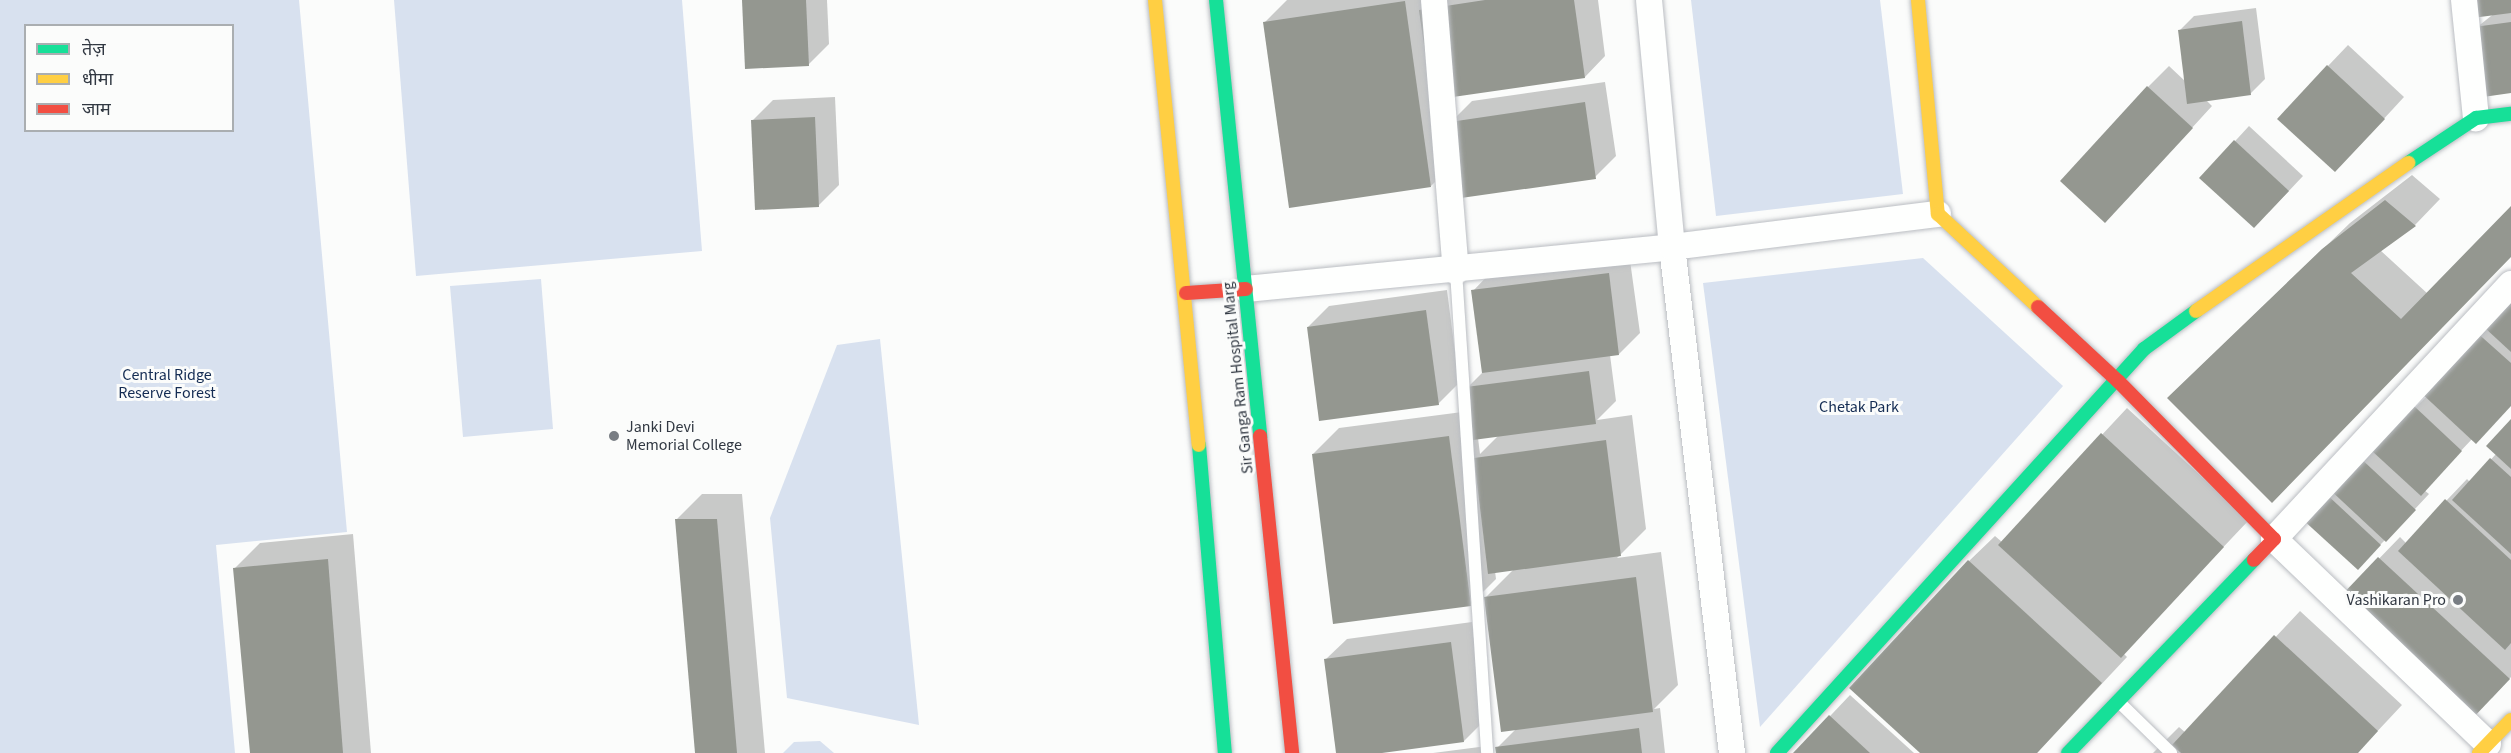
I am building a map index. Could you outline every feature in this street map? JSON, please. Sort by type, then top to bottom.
[{"type":"street","points":[[1155,0],[1186,293],[1225,753]]},
{"type":"street","name":"Sir Ganga Ram Hospital Marg","points":[[1216,0],[1292,753]]},
{"type":"street","points":[[1434,0],[1456,271]]},
{"type":"street","points":[[1649,0],[1672,247],[1732,753]]},
{"type":"street","points":[[1918,0],[1938,214],[2118,381],[2484,748],[2511,720]]},
{"type":"street","points":[[2464,0],[2476,118]]},
{"type":"street","points":[[1777,753],[2118,381],[2144,349],[2172,325],[2476,118],[2511,114]]},
{"type":"street","points":[[1186,293],[1456,271],[1938,214]]},
{"type":"street","points":[[2068,753],[2274,539],[2511,284]]},
{"type":"lane","points":[[1456,271],[1487,753]]},
{"type":"lane","points":[[2118,701],[2171,753]]},
{"type":"green space","name":"Central Ridge Reserve Forest","points":[[0,0],[299,0],[347,532],[216,545],[235,753],[0,753]]},
{"type":"green space","points":[[394,0],[682,0],[702,251],[416,276]]},
{"type":"green space","points":[[1691,0],[1880,0],[1903,194],[1716,216]]},
{"type":"green space","name":"Chetak Park","points":[[1923,258],[2063,386],[1760,727],[1703,283]]},
{"type":"green space","points":[[541,279],[553,429],[463,437],[450,286]]},
{"type":"green space","points":[[880,339],[919,725],[787,698],[770,518],[837,345]]},
{"type":"green space","points":[[820,741],[834,753],[783,753],[794,742]]},
{"type":"building","points":[[742,0],[806,0],[809,66],[745,69]]},
{"type":"building","points":[[1485,0],[1574,0],[1585,78],[1432,100],[1419,10]]},
{"type":"building","points":[[2470,0],[2511,0],[2511,13],[2472,18]]},
{"type":"building","points":[[1405,1],[1431,187],[1289,208],[1263,22]]},
{"type":"building","points":[[2242,21],[2251,95],[2187,104],[2178,30]]},
{"type":"building","points":[[2511,22],[2511,93],[2483,97],[2474,27]]},
{"type":"building","points":[[2327,65],[2385,119],[2335,172],[2277,119]]},
{"type":"building","points":[[2147,86],[2193,128],[2105,223],[2060,181]]},
{"type":"building","points":[[1585,102],[1596,179],[1461,198],[1450,122]]},
{"type":"building","points":[[815,117],[819,207],[755,210],[751,120]]},
{"type":"building","points":[[2234,140],[2289,191],[2254,228],[2199,178]]},
{"type":"building","points":[[2385,200],[2416,226],[2351,273],[2401,319],[2511,206],[2511,257],[2272,503],[2167,398],[2322,249]]},
{"type":"building","points":[[1609,273],[1619,355],[1482,373],[1471,290]]},
{"type":"building","points":[[2511,300],[2511,352],[2485,328]]},
{"type":"building","points":[[1426,310],[1439,405],[1319,421],[1307,327]]},
{"type":"building","points":[[2474,330],[2511,363],[2511,406],[2476,444],[2418,390]]},
{"type":"building","points":[[1589,371],[1596,424],[1473,440],[1466,387]]},
{"type":"building","points":[[2414,406],[2462,451],[2421,496],[2372,451]]},
{"type":"building","points":[[2511,419],[2511,469],[2486,446]]},
{"type":"building","points":[[2101,433],[2224,547],[2121,658],[1998,545]]},
{"type":"building","points":[[1449,436],[1471,606],[1333,624],[1312,454]]},
{"type":"building","points":[[1606,440],[1621,556],[1488,574],[1474,458]]},
{"type":"building","points":[[2357,455],[2416,510],[2386,542],[2327,487]]},
{"type":"building","points":[[2490,458],[2511,477],[2511,554],[2452,500]]},
{"type":"building","points":[[2324,492],[2381,545],[2358,570],[2301,518]]},
{"type":"building","points":[[2445,499],[2511,560],[2511,643],[2505,650],[2398,551]]},
{"type":"building","points":[[675,519],[717,519],[737,753],[695,753]]},
{"type":"building","points":[[2378,557],[2510,679],[2471,720],[2339,598]]},
{"type":"building","points":[[328,559],[343,753],[250,753],[233,568]]},
{"type":"building","points":[[1968,560],[2102,683],[2037,753],[1920,753],[1849,688]]},
{"type":"building","points":[[1636,577],[1653,712],[1501,732],[1484,597]]},
{"type":"building","points":[[2274,635],[2378,731],[2358,753],[2181,753],[2172,745]]},
{"type":"building","points":[[1451,642],[1464,742],[1382,753],[1336,753],[1324,659]]},
{"type":"building","points":[[1829,715],[1870,753],[1793,753]]},
{"type":"building","points":[[1639,728],[1642,753],[1496,753],[1495,747]]},
{"type":"traffic: fast","points":[[1216,0],[1260,436]]},
{"type":"traffic: fast","points":[[2408,163],[2476,118],[2511,114]]},
{"type":"traffic: fast","points":[[1777,753],[2144,349],[2196,311]]},
{"type":"traffic: fast","points":[[1199,445],[1225,753]]},
{"type":"traffic: fast","points":[[2068,753],[2254,560]]},
{"type":"traffic: slow","points":[[1155,0],[1199,445]]},
{"type":"traffic: slow","points":[[1918,0],[1938,214],[2038,307]]},
{"type":"traffic: slow","points":[[2196,311],[2408,163]]},
{"type":"traffic: slow","points":[[2479,753],[2511,720]]},
{"type":"traffic: jam","points":[[1186,293],[1246,289]]},
{"type":"traffic: jam","points":[[2038,307],[2118,381],[2274,539],[2254,560]]},
{"type":"traffic: jam","points":[[1260,436],[1292,753]]},
{"type":"place","name":"Janki Devi Memorial College","points":[[614,436]]},
{"type":"place","name":"Vashikaran Pro","points":[[2458,600]]}]
